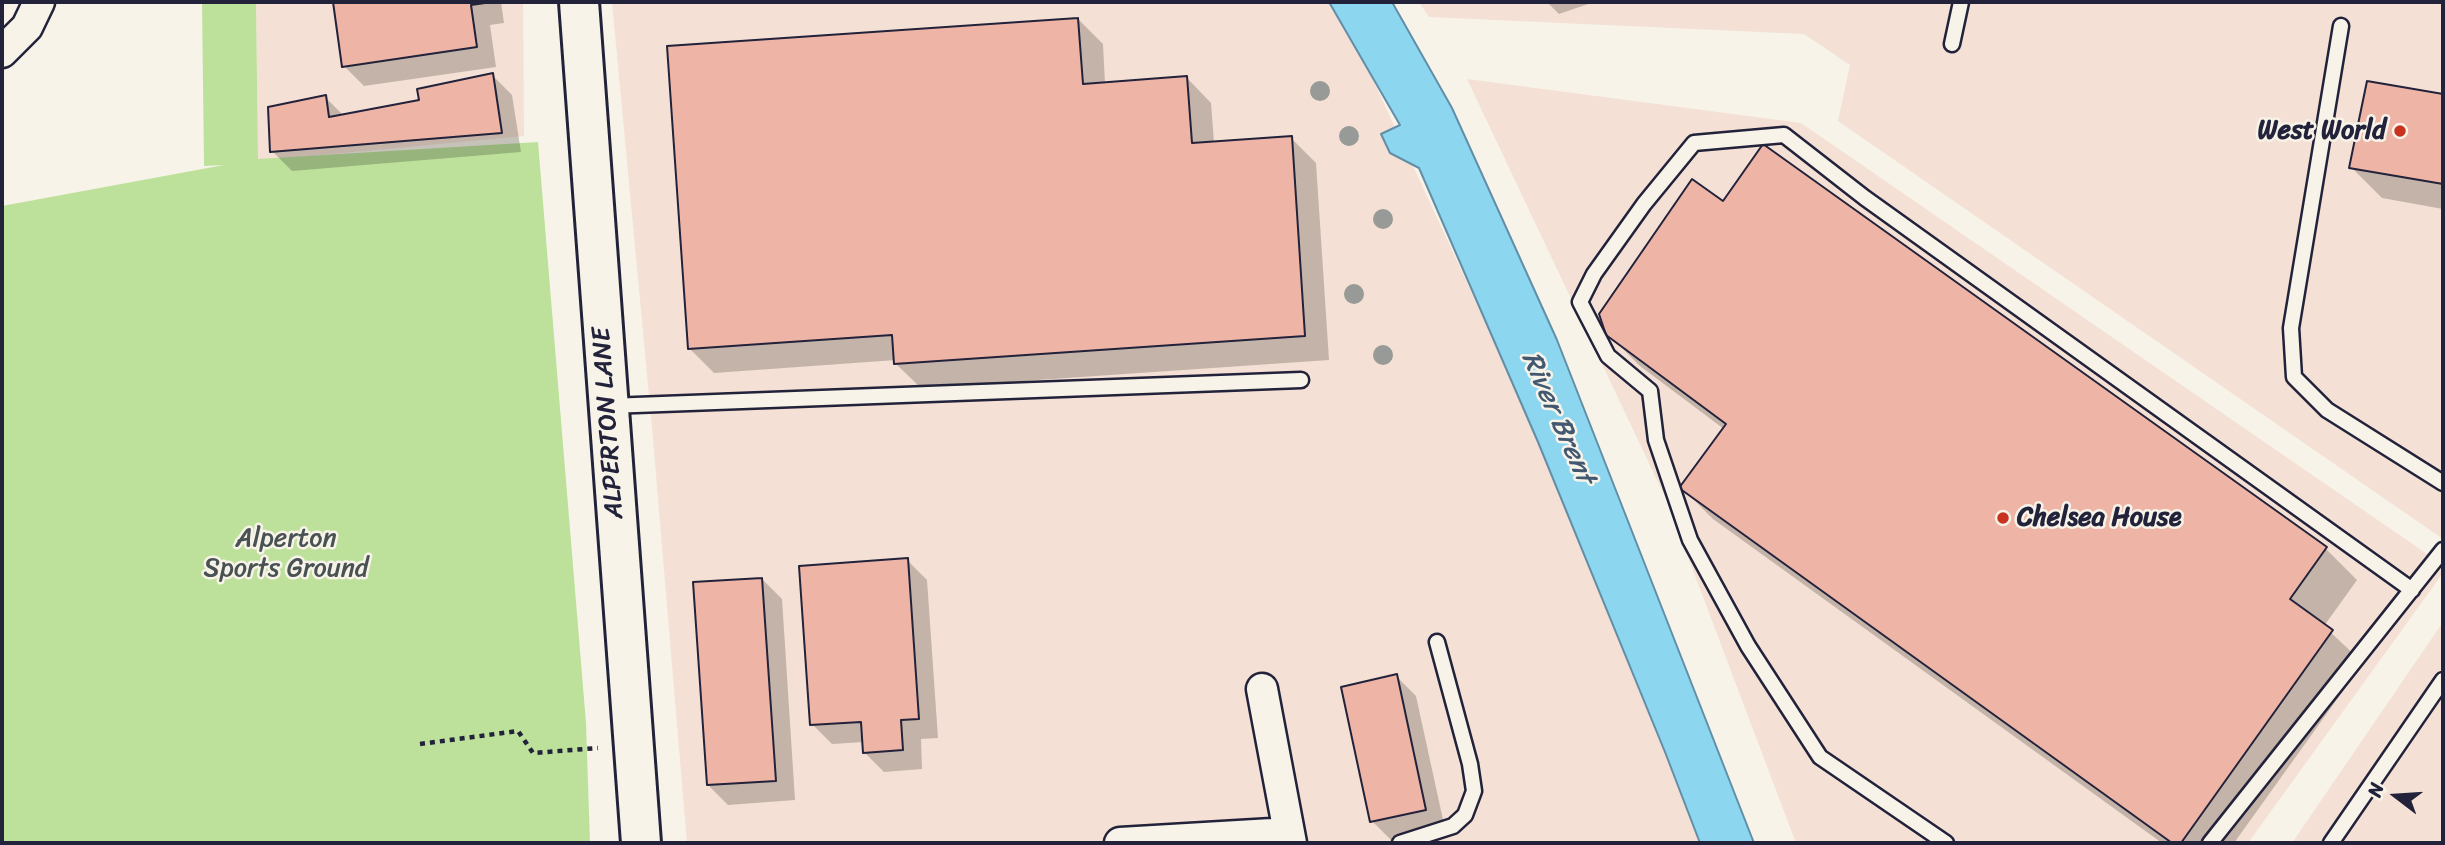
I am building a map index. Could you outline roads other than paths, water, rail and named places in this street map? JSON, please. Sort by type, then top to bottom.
[{"type":"main road","name":"ALPERTON LANE","points":[[579,2],[641,843]]},
{"type":"street","points":[[2,52],[27,27],[39,2]]},
{"type":"street","points":[[1120,843],[1290,838],[1262,689]]},
{"type":"lane","points":[[1952,44],[1961,2]]},
{"type":"lane","points":[[2341,26],[2291,328],[2294,377],[2327,410],[2443,483]]},
{"type":"lane","points":[[1946,843],[1820,757],[1748,646],[1690,540],[1656,440],[1650,391],[1608,356],[1580,302],[1594,274],[1644,204],[1694,143],[1784,135],[1866,198],[2412,590]]},
{"type":"lane","points":[[607,406],[1301,380]]},
{"type":"lane","points":[[2210,843],[2443,550]]},
{"type":"lane","points":[[1400,843],[1452,826],[1465,815],[1474,791],[1470,764],[1437,642]]},
{"type":"lane","points":[[2331,843],[2443,680]]},
{"type":"water","name":"River Brent","points":[[1329,2],[1392,2],[1452,108],[1557,340],[1754,843],[1700,843],[1538,442],[1419,168],[1390,153],[1381,134],[1400,125]]},
{"type":"place","name":"West World","points":[[2400,131]]},
{"type":"place","name":"Chelsea House","points":[[2003,518]]},
{"type":"park label","name":"Alperton Sports Ground","points":[[286,554]]}]
